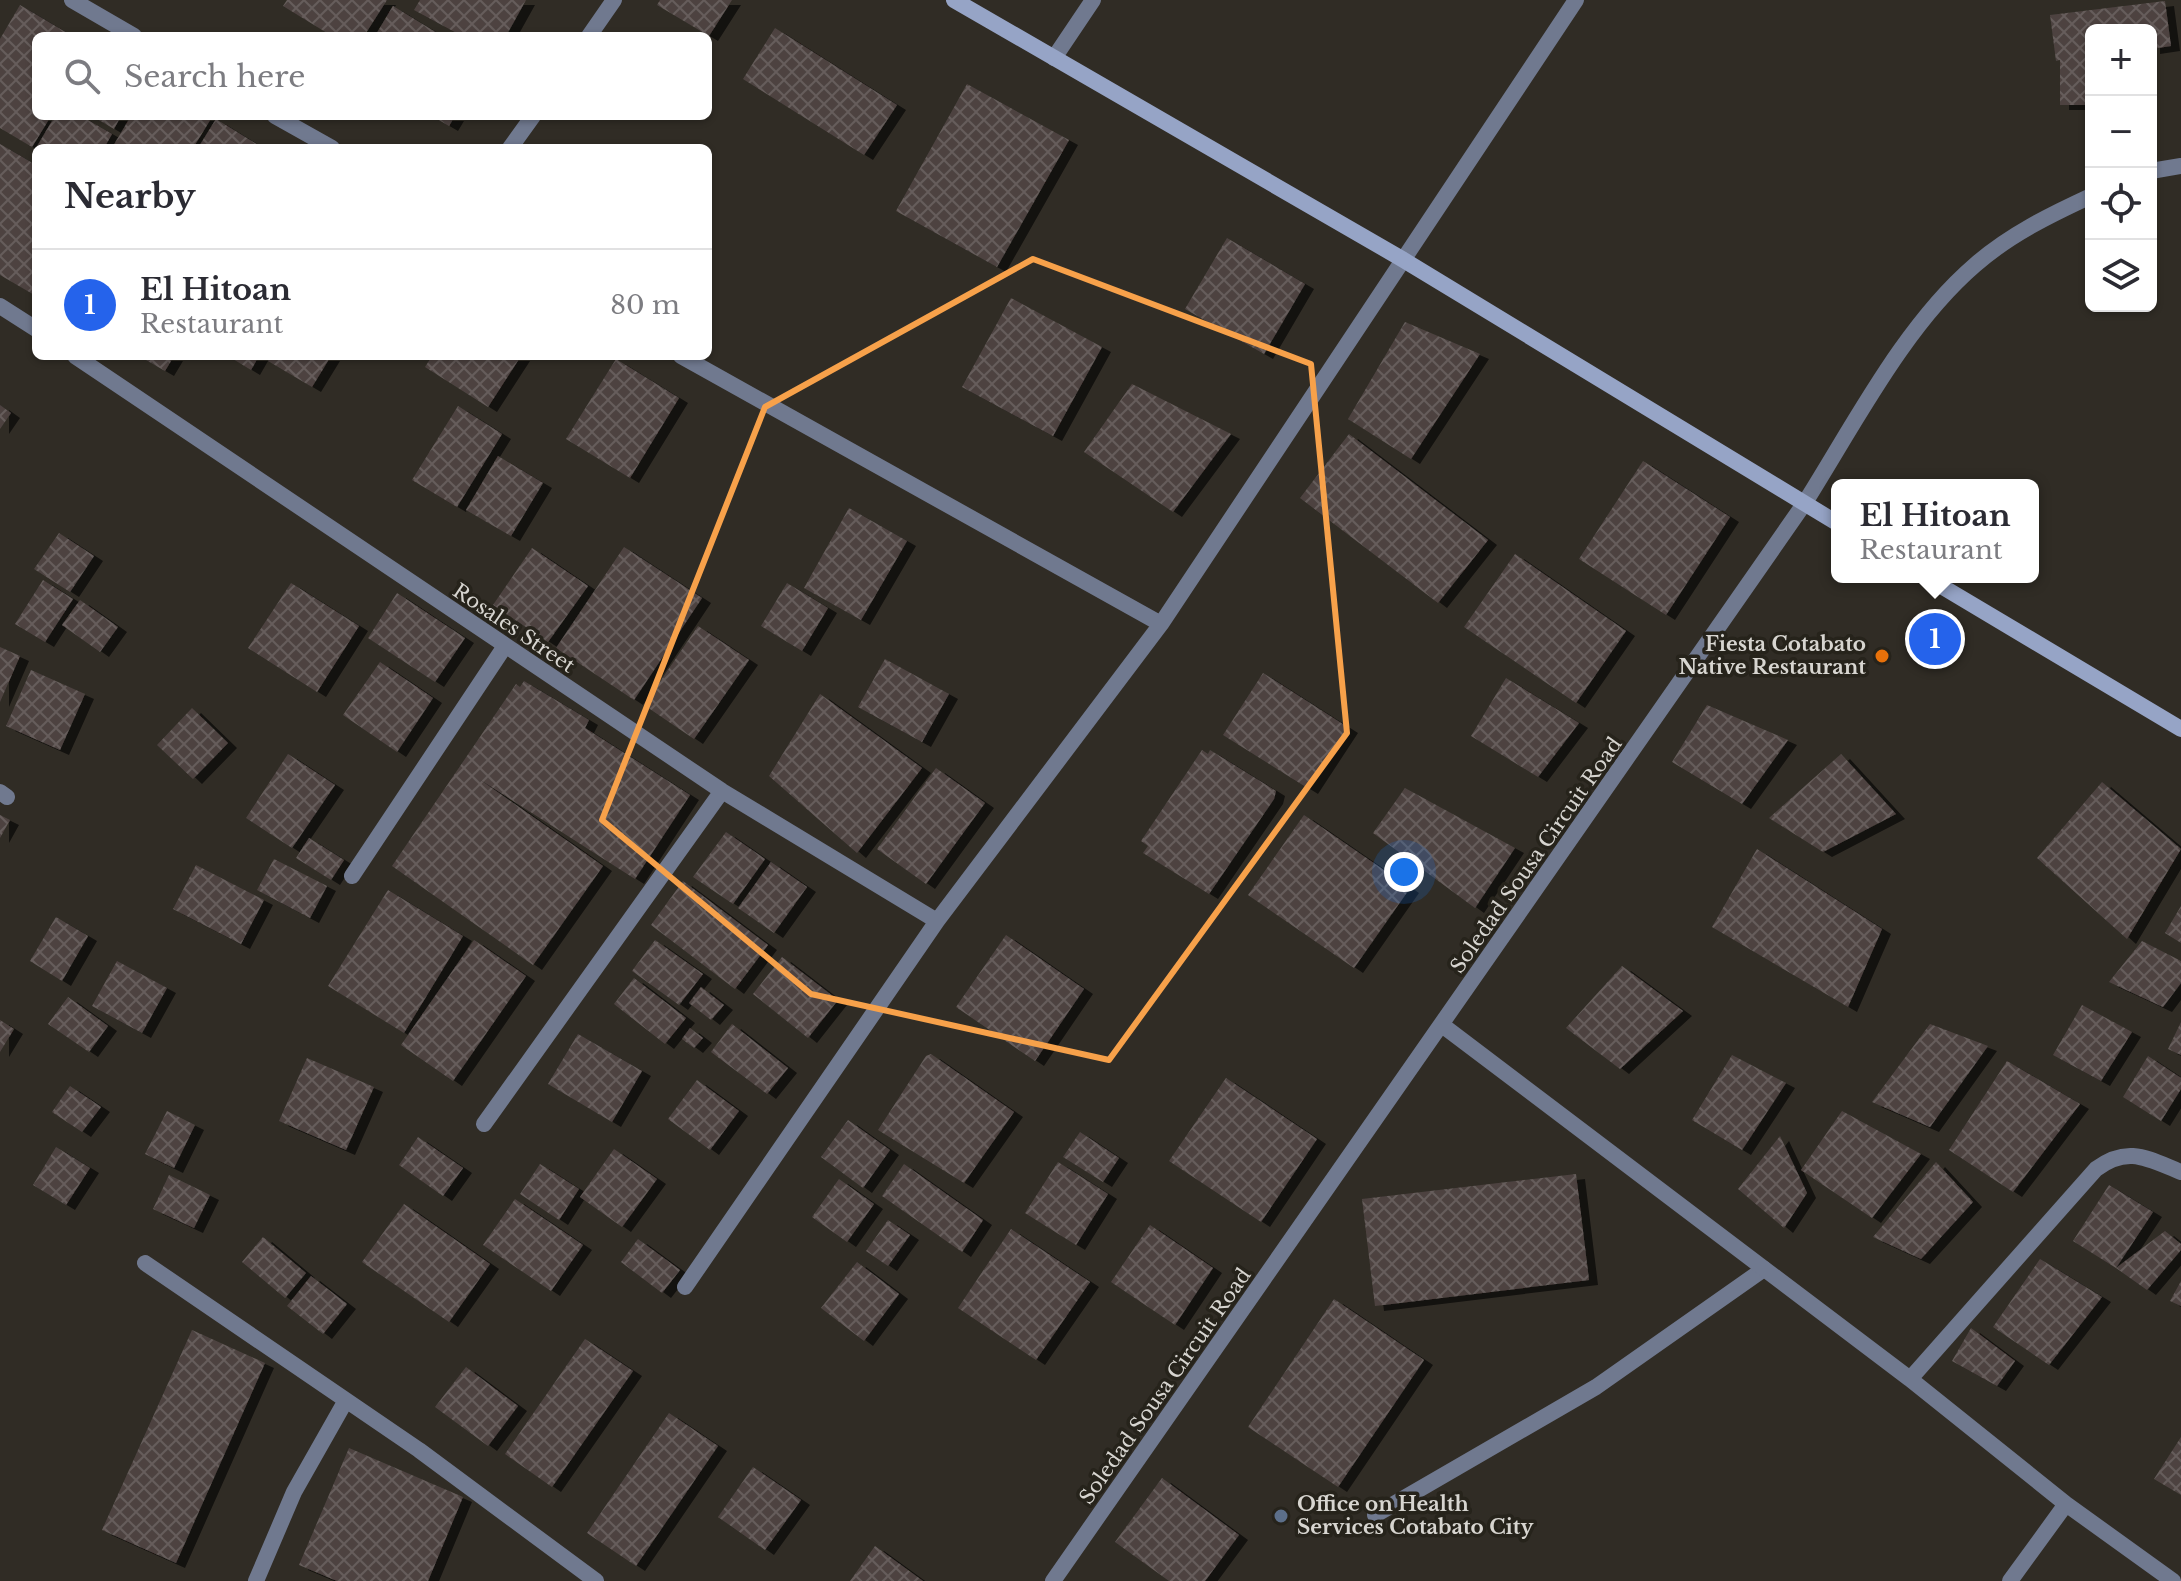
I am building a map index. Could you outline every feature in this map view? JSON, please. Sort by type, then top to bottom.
[{"type":"main road","points":[[954,0],[1402,259],[1831,520]]},
{"type":"main road","points":[[1936,583],[2181,729]]},
{"type":"street","points":[[72,0],[127,32]]},
{"type":"street","points":[[592,32],[614,0]]},
{"type":"street","points":[[1054,58],[1093,0]]},
{"type":"street","points":[[685,1287],[937,921],[1161,624],[1576,0]]},
{"type":"street","points":[[282,120],[325,144]]},
{"type":"street","points":[[513,144],[530,120]]},
{"type":"street","points":[[2157,170],[2181,166]]},
{"type":"street","name":"Soledad Sousa Circuit Road","points":[[1053,1581],[1804,504],[1919,324],[1975,265],[2039,220],[2085,199]]},
{"type":"street","points":[[0,306],[32,326]]},
{"type":"street","name":"Rosales Street","points":[[81,360],[722,791],[937,921]]},
{"type":"street","points":[[688,360],[1161,624]]},
{"type":"street","points":[[352,876],[505,646]]},
{"type":"street","points":[[484,1124],[722,791]]},
{"type":"street","points":[[1442,1025],[1910,1379],[2066,1504],[2173,1581]]},
{"type":"street","points":[[1910,1379],[2096,1169],[2113,1157],[2136,1155],[2181,1172]]},
{"type":"street","points":[[145,1263],[419,1450],[596,1581]]},
{"type":"street","points":[[1375,1515],[1596,1387],[1764,1269]]},
{"type":"street","points":[[256,1581],[294,1492],[345,1402]]},
{"type":"street","points":[[2010,1581],[2066,1504]]},
{"type":"highlighted area","points":[[1033,259],[1311,364],[1347,733],[1109,1060],[811,994],[602,820],[765,407]]},
{"type":"building","points":[[287,0],[387,0],[367,32],[325,32],[283,6]]},
{"type":"building","points":[[420,0],[526,0],[508,32],[455,32],[414,10]]},
{"type":"building","points":[[660,0],[732,0],[712,32],[702,32],[657,5]]},
{"type":"building","points":[[2165,1],[2171,46],[2157,48],[2157,24],[2085,24],[2085,105],[2060,105],[2060,60],[2056,61],[2050,15]]},
{"type":"building","points":[[20,5],[65,32],[32,32],[32,120],[49,120],[32,147],[0,128],[0,39]]},
{"type":"building","points":[[393,6],[435,32],[377,32]]},
{"type":"building","points":[[775,28],[897,105],[864,155],[743,79]]},
{"type":"building","points":[[967,84],[1069,140],[997,267],[896,211]]},
{"type":"building","points":[[53,120],[88,120],[112,134],[106,144],[38,144]]},
{"type":"building","points":[[99,120],[119,120],[114,129]]},
{"type":"building","points":[[129,120],[210,120],[195,144],[114,144]]},
{"type":"building","points":[[218,120],[257,144],[200,144]]},
{"type":"building","points":[[439,120],[453,120],[449,126]]},
{"type":"building","points":[[0,144],[32,163],[32,294],[0,275]]},
{"type":"building","points":[[1227,238],[1305,284],[1264,354],[1185,309]]},
{"type":"building","points":[[1011,298],[1102,347],[1053,436],[962,387]]},
{"type":"building","points":[[1405,322],[1480,354],[1411,459],[1348,419]]},
{"type":"building","points":[[146,360],[172,360],[165,371]]},
{"type":"building","points":[[235,360],[257,360],[251,370]]},
{"type":"building","points":[[269,360],[329,360],[312,387]]},
{"type":"building","points":[[429,360],[518,360],[488,407],[425,367]]},
{"type":"building","points":[[615,360],[679,398],[630,478],[566,439]]},
{"type":"building","points":[[1132,384],[1231,434],[1173,512],[1084,452]]},
{"type":"building","points":[[0,405],[11,413],[0,429]]},
{"type":"building","points":[[458,406],[502,434],[457,507],[412,480]]},
{"type":"building","points":[[1349,434],[1488,540],[1438,603],[1300,498]]},
{"type":"building","points":[[498,456],[543,483],[511,536],[466,510]]},
{"type":"building","points":[[1643,461],[1730,517],[1666,615],[1579,559]]},
{"type":"building","points":[[849,508],[907,541],[861,620],[804,588]]},
{"type":"building","points":[[59,533],[94,556],[70,592],[34,569]]},
{"type":"building","points":[[624,547],[702,598],[634,700],[556,648]]},
{"type":"building","points":[[532,548],[588,586],[548,642],[493,605]]},
{"type":"building","points":[[1515,554],[1626,631],[1576,703],[1464,627]]},
{"type":"building","points":[[43,580],[73,599],[45,642],[15,624]]},
{"type":"building","points":[[291,583],[359,626],[317,692],[248,648]]},
{"type":"building","points":[[787,583],[828,608],[802,651],[761,626]]},
{"type":"building","points":[[397,593],[465,638],[435,682],[368,638]]},
{"type":"building","points":[[80,600],[118,627],[100,652],[62,625]]},
{"type":"building","points":[[698,626],[749,660],[694,739],[644,705]]},
{"type":"building","points":[[0,647],[20,656],[0,702]]},
{"type":"building","points":[[885,659],[949,694],[922,742],[858,707]]},
{"type":"building","points":[[380,662],[433,698],[397,752],[343,715]]},
{"type":"building","points":[[31,670],[85,694],[60,750],[6,726]]},
{"type":"building","points":[[1263,673],[1349,728],[1309,789],[1223,735]]},
{"type":"building","points":[[1506,678],[1579,723],[1538,777],[1471,736]]},
{"type":"building","points":[[524,681],[589,720],[585,728],[690,795],[635,879],[479,779],[603,866],[533,965],[392,866],[516,684],[520,687]]},
{"type":"building","points":[[820,694],[922,768],[857,853],[769,776]]},
{"type":"building","points":[[1707,705],[1788,740],[1742,804],[1672,762]]},
{"type":"building","points":[[192,708],[228,743],[193,779],[157,745]]},
{"type":"building","points":[[1202,750],[1208,754],[1210,750],[1276,791],[1274,799],[1209,894],[1143,853],[1148,846],[1141,841]]},
{"type":"building","points":[[288,754],[335,785],[292,848],[246,818]]},
{"type":"building","points":[[1841,754],[1896,814],[1823,852],[1769,818]]},
{"type":"building","points":[[936,768],[985,803],[926,884],[877,849]]},
{"type":"building","points":[[2102,782],[2181,849],[2127,939],[2037,858]]},
{"type":"building","points":[[1405,788],[1515,848],[1475,908],[1373,833]]},
{"type":"building","points":[[0,815],[10,820],[0,838]]},
{"type":"building","points":[[1304,815],[1410,888],[1354,968],[1248,895]]},
{"type":"building","points":[[726,832],[765,859],[733,904],[693,877]]},
{"type":"building","points":[[309,838],[344,860],[331,880],[296,858]]},
{"type":"building","points":[[1757,849],[1882,929],[1848,1007],[1712,927]]},
{"type":"building","points":[[274,859],[327,886],[310,918],[257,890]]},
{"type":"building","points":[[771,862],[807,887],[774,933],[738,908]]},
{"type":"building","points":[[196,865],[264,900],[241,944],[173,909]]},
{"type":"building","points":[[683,881],[768,945],[735,989],[651,925]]},
{"type":"building","points":[[388,890],[463,936],[404,1033],[328,986]]},
{"type":"building","points":[[2181,906],[2181,943],[2165,933]]},
{"type":"building","points":[[56,917],[88,936],[62,981],[30,961]]},
{"type":"building","points":[[1006,935],[1084,989],[1035,1061],[956,1007]]},
{"type":"building","points":[[474,940],[526,976],[453,1081],[401,1045]]},
{"type":"building","points":[[655,940],[703,974],[679,1005],[632,971]]},
{"type":"building","points":[[2142,941],[2181,961],[2181,983],[2163,1007],[2109,982]]},
{"type":"building","points":[[782,957],[838,1000],[808,1038],[753,994]]},
{"type":"building","points":[[117,961],[167,988],[142,1033],[92,1006]]},
{"type":"building","points":[[1622,966],[1683,1011],[1620,1069],[1566,1028]]},
{"type":"building","points":[[634,978],[686,1018],[665,1044],[614,1004]]},
{"type":"building","points":[[701,987],[724,1005],[711,1020],[689,1003]]},
{"type":"building","points":[[68,997],[108,1026],[89,1052],[48,1024]]},
{"type":"building","points":[[2082,1005],[2132,1032],[2101,1081],[2053,1055]]},
{"type":"building","points":[[0,1020],[14,1029],[0,1052]]},
{"type":"building","points":[[2181,1022],[2181,1055],[2168,1049]]},
{"type":"building","points":[[732,1024],[788,1068],[767,1094],[711,1052]]},
{"type":"building","points":[[1930,1024],[1988,1046],[1930,1127],[1872,1102]]},
{"type":"building","points":[[690,1028],[703,1038],[694,1048],[682,1039]]},
{"type":"building","points":[[578,1034],[642,1071],[612,1122],[548,1084]]},
{"type":"building","points":[[931,1054],[1014,1112],[964,1183],[878,1130],[926,1056]]},
{"type":"building","points":[[1732,1055],[1786,1083],[1742,1150],[1692,1120]]},
{"type":"building","points":[[2148,1056],[2181,1078],[2181,1089],[2161,1121],[2123,1097]]},
{"type":"building","points":[[307,1058],[374,1087],[346,1150],[279,1121]]},
{"type":"building","points":[[2007,1061],[2080,1104],[2013,1192],[1949,1150]]},
{"type":"building","points":[[1226,1078],[1317,1139],[1261,1222],[1169,1161]]},
{"type":"building","points":[[697,1080],[739,1111],[710,1150],[668,1119]]},
{"type":"building","points":[[70,1086],[101,1107],[82,1132],[52,1112]]},
{"type":"building","points":[[167,1111],[195,1125],[174,1168],[145,1154]]},
{"type":"building","points":[[1842,1111],[1921,1154],[1872,1218],[1801,1170]]},
{"type":"building","points":[[848,1120],[890,1150],[863,1188],[821,1157]]},
{"type":"building","points":[[1080,1132],[1119,1158],[1103,1182],[1063,1157]]},
{"type":"building","points":[[1780,1136],[1807,1193],[1784,1228],[1738,1189]]},
{"type":"building","points":[[418,1137],[463,1168],[443,1196],[399,1165]]},
{"type":"building","points":[[56,1147],[90,1168],[66,1205],[33,1185]]},
{"type":"building","points":[[614,1149],[657,1179],[622,1227],[580,1197]]},
{"type":"building","points":[[1058,1162],[1108,1194],[1076,1245],[1025,1213]]},
{"type":"building","points":[[1936,1162],[1973,1202],[1921,1259],[1873,1237]]},
{"type":"building","points":[[540,1164],[579,1189],[559,1220],[520,1194]]},
{"type":"building","points":[[904,1164],[983,1220],[962,1252],[882,1196]]},
{"type":"building","points":[[1576,1174],[1589,1280],[1375,1306],[1362,1199]]},
{"type":"building","points":[[169,1175],[210,1195],[194,1228],[153,1209]]},
{"type":"building","points":[[839,1179],[874,1204],[847,1242],[812,1217]]},
{"type":"building","points":[[2109,1185],[2153,1212],[2116,1268],[2073,1241]]},
{"type":"building","points":[[515,1199],[583,1245],[551,1291],[483,1245]]},
{"type":"building","points":[[404,1204],[490,1264],[449,1322],[362,1262]]},
{"type":"building","points":[[888,1220],[910,1235],[888,1266],[866,1251]]},
{"type":"building","points":[[1150,1225],[1213,1268],[1175,1325],[1111,1282]]},
{"type":"building","points":[[1011,1229],[1090,1282],[1036,1360],[958,1308]]},
{"type":"building","points":[[2165,1231],[2181,1244],[2181,1250],[2147,1290],[2116,1268]]},
{"type":"building","points":[[263,1237],[306,1273],[285,1298],[242,1262]]},
{"type":"building","points":[[638,1239],[680,1270],[662,1293],[621,1262]]},
{"type":"building","points":[[2040,1259],[2102,1297],[2049,1365],[1993,1327]]},
{"type":"building","points":[[857,1262],[899,1294],[864,1341],[821,1308]]},
{"type":"building","points":[[311,1276],[347,1304],[323,1334],[287,1306]]},
{"type":"building","points":[[2181,1281],[2181,1306],[2170,1301]]},
{"type":"building","points":[[1334,1299],[1424,1360],[1338,1487],[1248,1427]]},
{"type":"building","points":[[1971,1328],[2015,1361],[1997,1386],[1952,1361]]},
{"type":"building","points":[[192,1330],[265,1363],[176,1563],[102,1530]]},
{"type":"building","points":[[585,1339],[633,1371],[552,1487],[505,1454]]},
{"type":"building","points":[[466,1367],[518,1406],[488,1446],[435,1407]]},
{"type":"building","points":[[669,1413],[718,1446],[636,1566],[587,1533]]},
{"type":"building","points":[[2181,1437],[2181,1495],[2154,1479]]},
{"type":"building","points":[[349,1448],[463,1497],[428,1581],[337,1581],[299,1565]]},
{"type":"building","points":[[753,1467],[801,1500],[765,1550],[718,1517]]},
{"type":"building","points":[[1162,1478],[1239,1535],[1205,1581],[1169,1581],[1115,1542]]},
{"type":"building","points":[[875,1546],[923,1581],[850,1581]]},
{"type":"place","name":"El Hitoan","points":[[1935,639]]},
{"type":"place","name":"Fiesta Cotabato Native Restaurant","points":[[1882,656]]},
{"type":"place","name":"Office on Health Services Cotabato City","points":[[1281,1516]]}]
